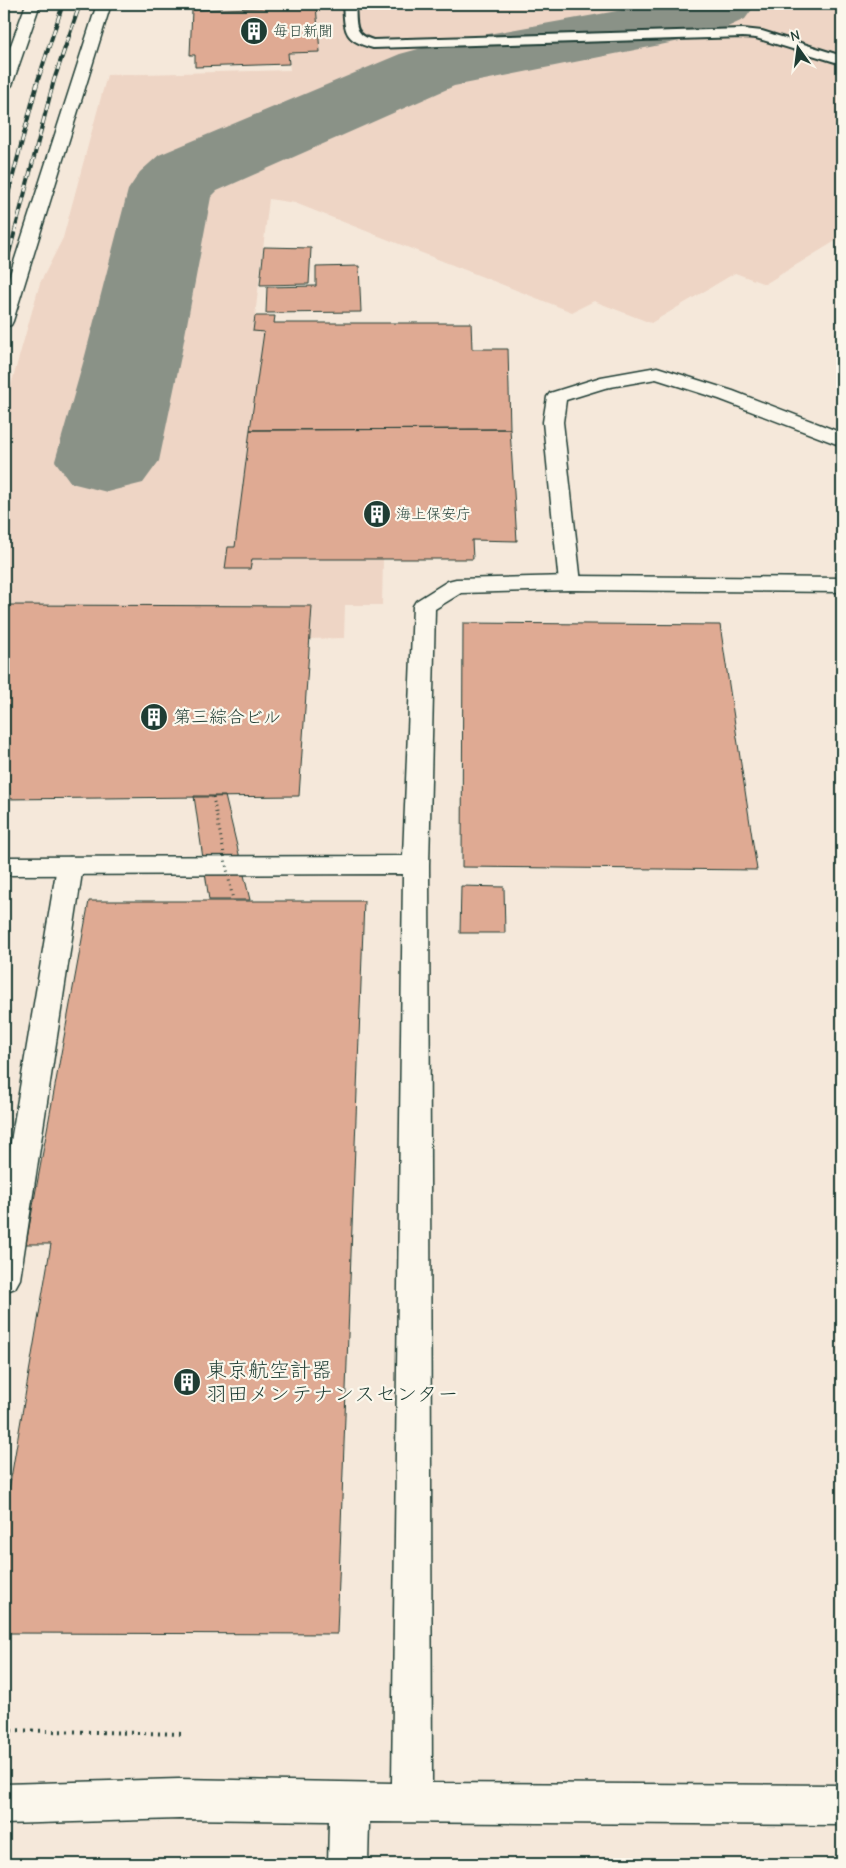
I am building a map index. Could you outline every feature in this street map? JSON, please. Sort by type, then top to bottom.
[{"type":"main road","points":[[4,85],[33,4]]},
{"type":"main road","points":[[4,321],[104,4]]},
{"type":"main road","points":[[570,583],[553,422],[557,397],[601,383],[657,373],[726,395],[842,440]]},
{"type":"main road","points":[[412,1803],[416,865],[424,606],[456,586],[570,583],[842,585]]},
{"type":"main road","points":[[4,866],[416,865]]},
{"type":"main road","points":[[4,1279],[70,866]]},
{"type":"main road","points":[[4,1804],[179,1799],[412,1803],[842,1805]]},
{"type":"main road","points":[[348,1864],[350,1801]]},
{"type":"lane","points":[[349,4],[352,34],[358,40],[373,44],[743,33],[757,34],[842,60]]},
{"type":"path","points":[[212,796],[233,900]]},
{"type":"path","points":[[4,1730],[185,1734]]},
{"type":"shaded area","points":[[310,4],[842,4],[842,237],[765,284],[735,273],[651,323],[594,301],[572,312],[295,203],[269,199],[255,316],[275,316],[275,323],[471,323],[472,349],[508,349],[510,429],[517,541],[473,541],[473,559],[383,559],[382,605],[345,605],[344,638],[309,639],[311,606],[4,605],[4,410],[40,283],[63,238],[107,75],[290,70],[288,53],[320,52]]},
{"type":"building","name":"毎日新聞","points":[[316,6],[320,52],[288,53],[289,64],[195,67],[195,55],[190,55],[192,10]]},
{"type":"building","points":[[264,247],[311,248],[309,284],[260,285]]},
{"type":"building","points":[[359,266],[361,312],[266,313],[267,287],[316,286],[316,267]]},
{"type":"building","points":[[255,316],[275,316],[274,323],[471,323],[472,349],[508,349],[510,429],[250,430],[264,332],[253,331]]},
{"type":"building","name":"海上保安庁","points":[[510,429],[517,541],[472,540],[473,559],[252,559],[250,569],[225,569],[228,547],[235,547],[250,430]]},
{"type":"building","name":"第三綜合ビル","points":[[4,605],[312,606],[299,796],[4,799]]},
{"type":"building","points":[[463,623],[720,625],[757,870],[462,867]]},
{"type":"building","points":[[194,796],[225,796],[250,900],[209,900]]},
{"type":"building","points":[[461,886],[504,887],[505,933],[460,933]]},
{"type":"building","name":"東京航空計器 羽田メンテナンスセンター","points":[[89,901],[364,901],[337,1634],[4,1633],[4,1519],[51,1244],[26,1244]]},
{"type":"taxiway","points":[[107,461],[133,356],[170,190],[188,173],[427,70],[444,65],[664,24],[696,15],[720,4]]},
{"type":"railway","points":[[4,210],[38,80],[63,4]]},
{"type":"railway","points":[[4,273],[54,80],[80,4]]},
{"type":"place","name":"毎日新聞","points":[[254,31]]},
{"type":"place","name":"海上保安庁","points":[[377,514]]},
{"type":"place","name":"第三綜合ビル","points":[[154,717]]},
{"type":"place","name":"東京航空計器 羽田メンテナンスセンター","points":[[187,1382]]}]
